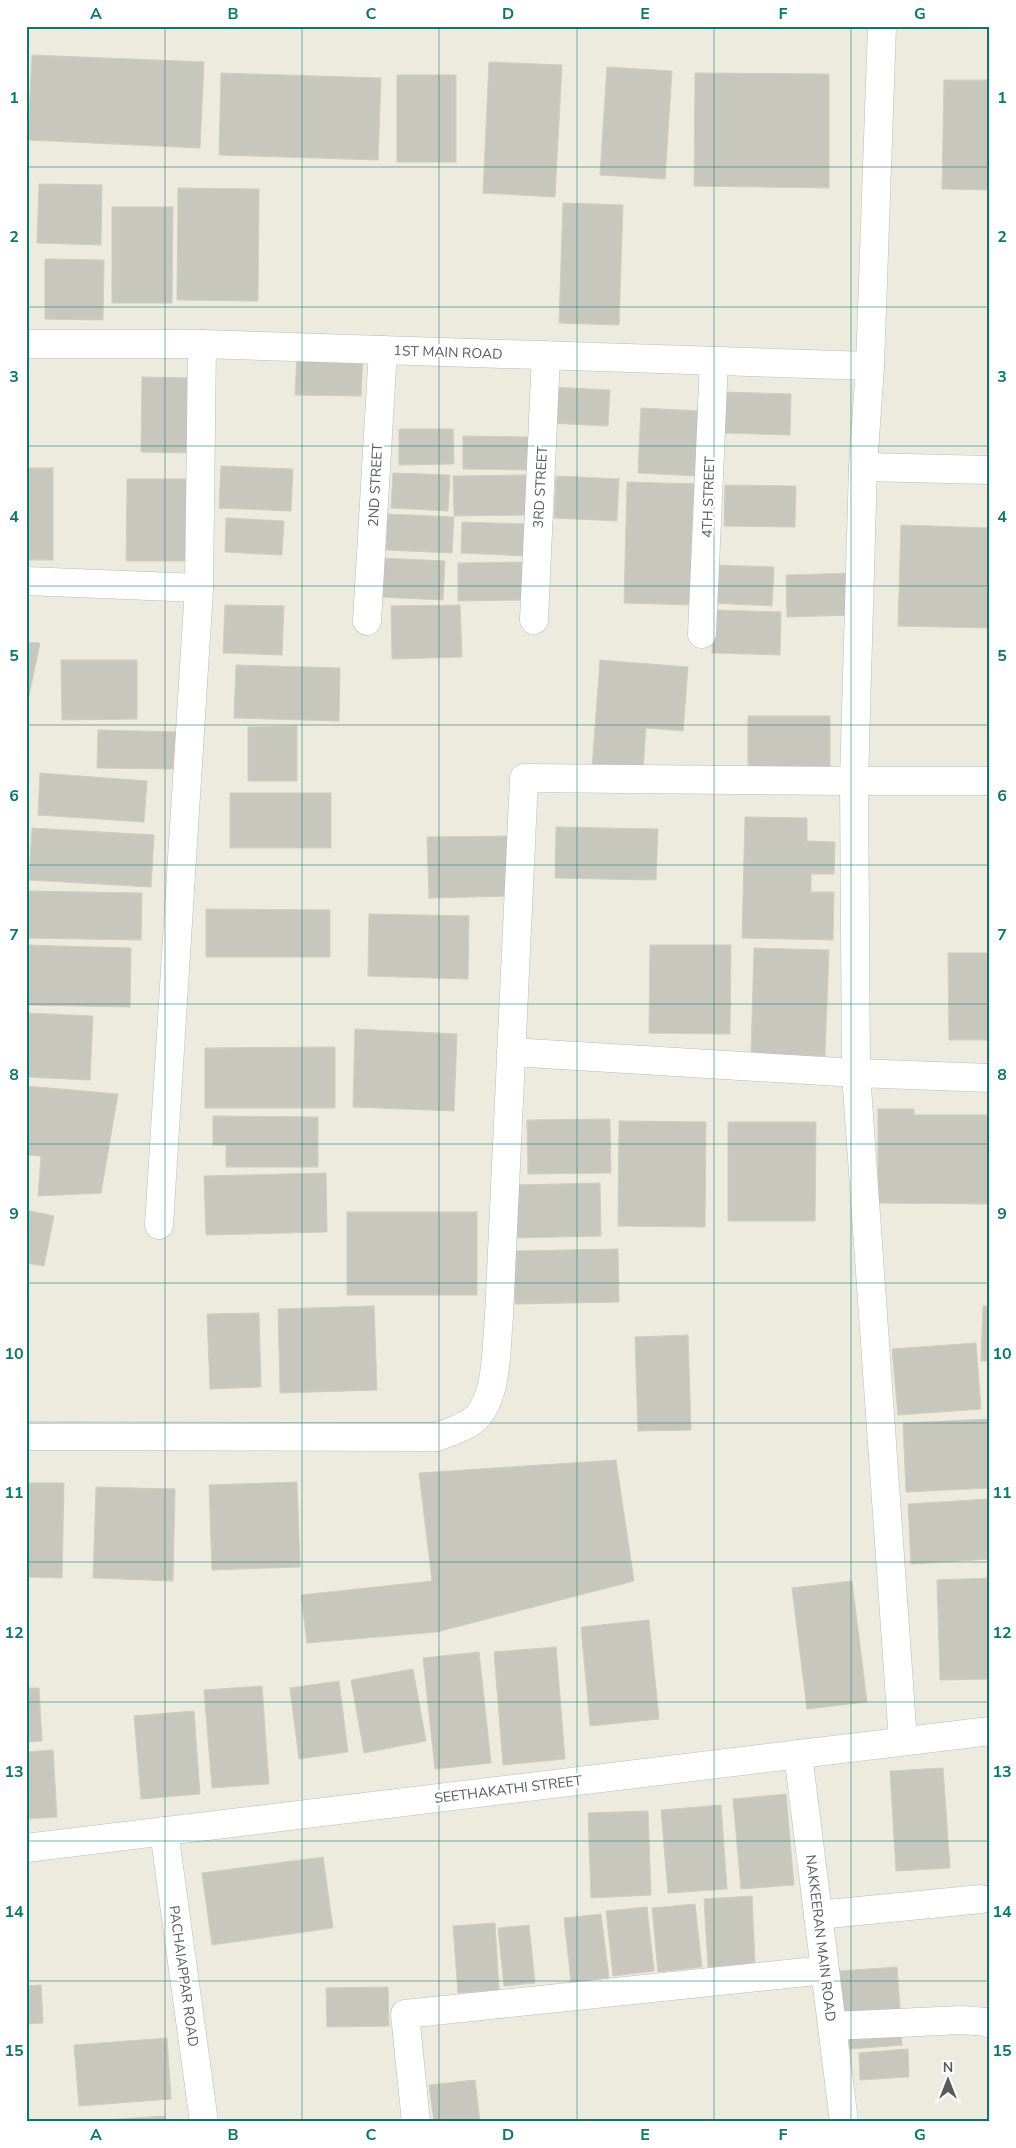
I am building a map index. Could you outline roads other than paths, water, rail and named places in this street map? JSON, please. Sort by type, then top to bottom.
[{"type":"street","points":[[882,26],[870,366],[863,467],[854,781],[856,1073],[903,1741]]},
{"type":"street","name":"1ST MAIN ROAD","points":[[26,344],[202,344],[870,366]]},
{"type":"street","points":[[159,1225],[199,588],[202,344]]},
{"type":"street","name":"2ND STREET","points":[[367,621],[383,350]]},
{"type":"street","name":"3RD STREET","points":[[534,620],[546,355]]},
{"type":"street","name":"4TH STREET","points":[[702,634],[714,361]]},
{"type":"street","points":[[863,467],[990,470]]},
{"type":"street","points":[[26,580],[199,588]]},
{"type":"street","points":[[26,1436],[437,1437],[461,1428],[477,1417],[491,1395],[499,1316],[524,778],[990,781]]},
{"type":"street","points":[[511,1052],[856,1073],[990,1078]]},
{"type":"street","name":"SEETHAKATHI STREET","points":[[26,1848],[990,1731]]},
{"type":"street","name":"NAKKEERAN MAIN ROAD","points":[[798,1754],[844,2122]]},
{"type":"street","name":"PACHAIAPPAR ROAD","points":[[164,1831],[204,2122]]},
{"type":"street","points":[[818,1914],[981,1899]]},
{"type":"street","points":[[416,2122],[405,2014],[825,1970]]},
{"type":"street","points":[[833,2026],[961,2020],[987,2022],[990,2024]]}]
